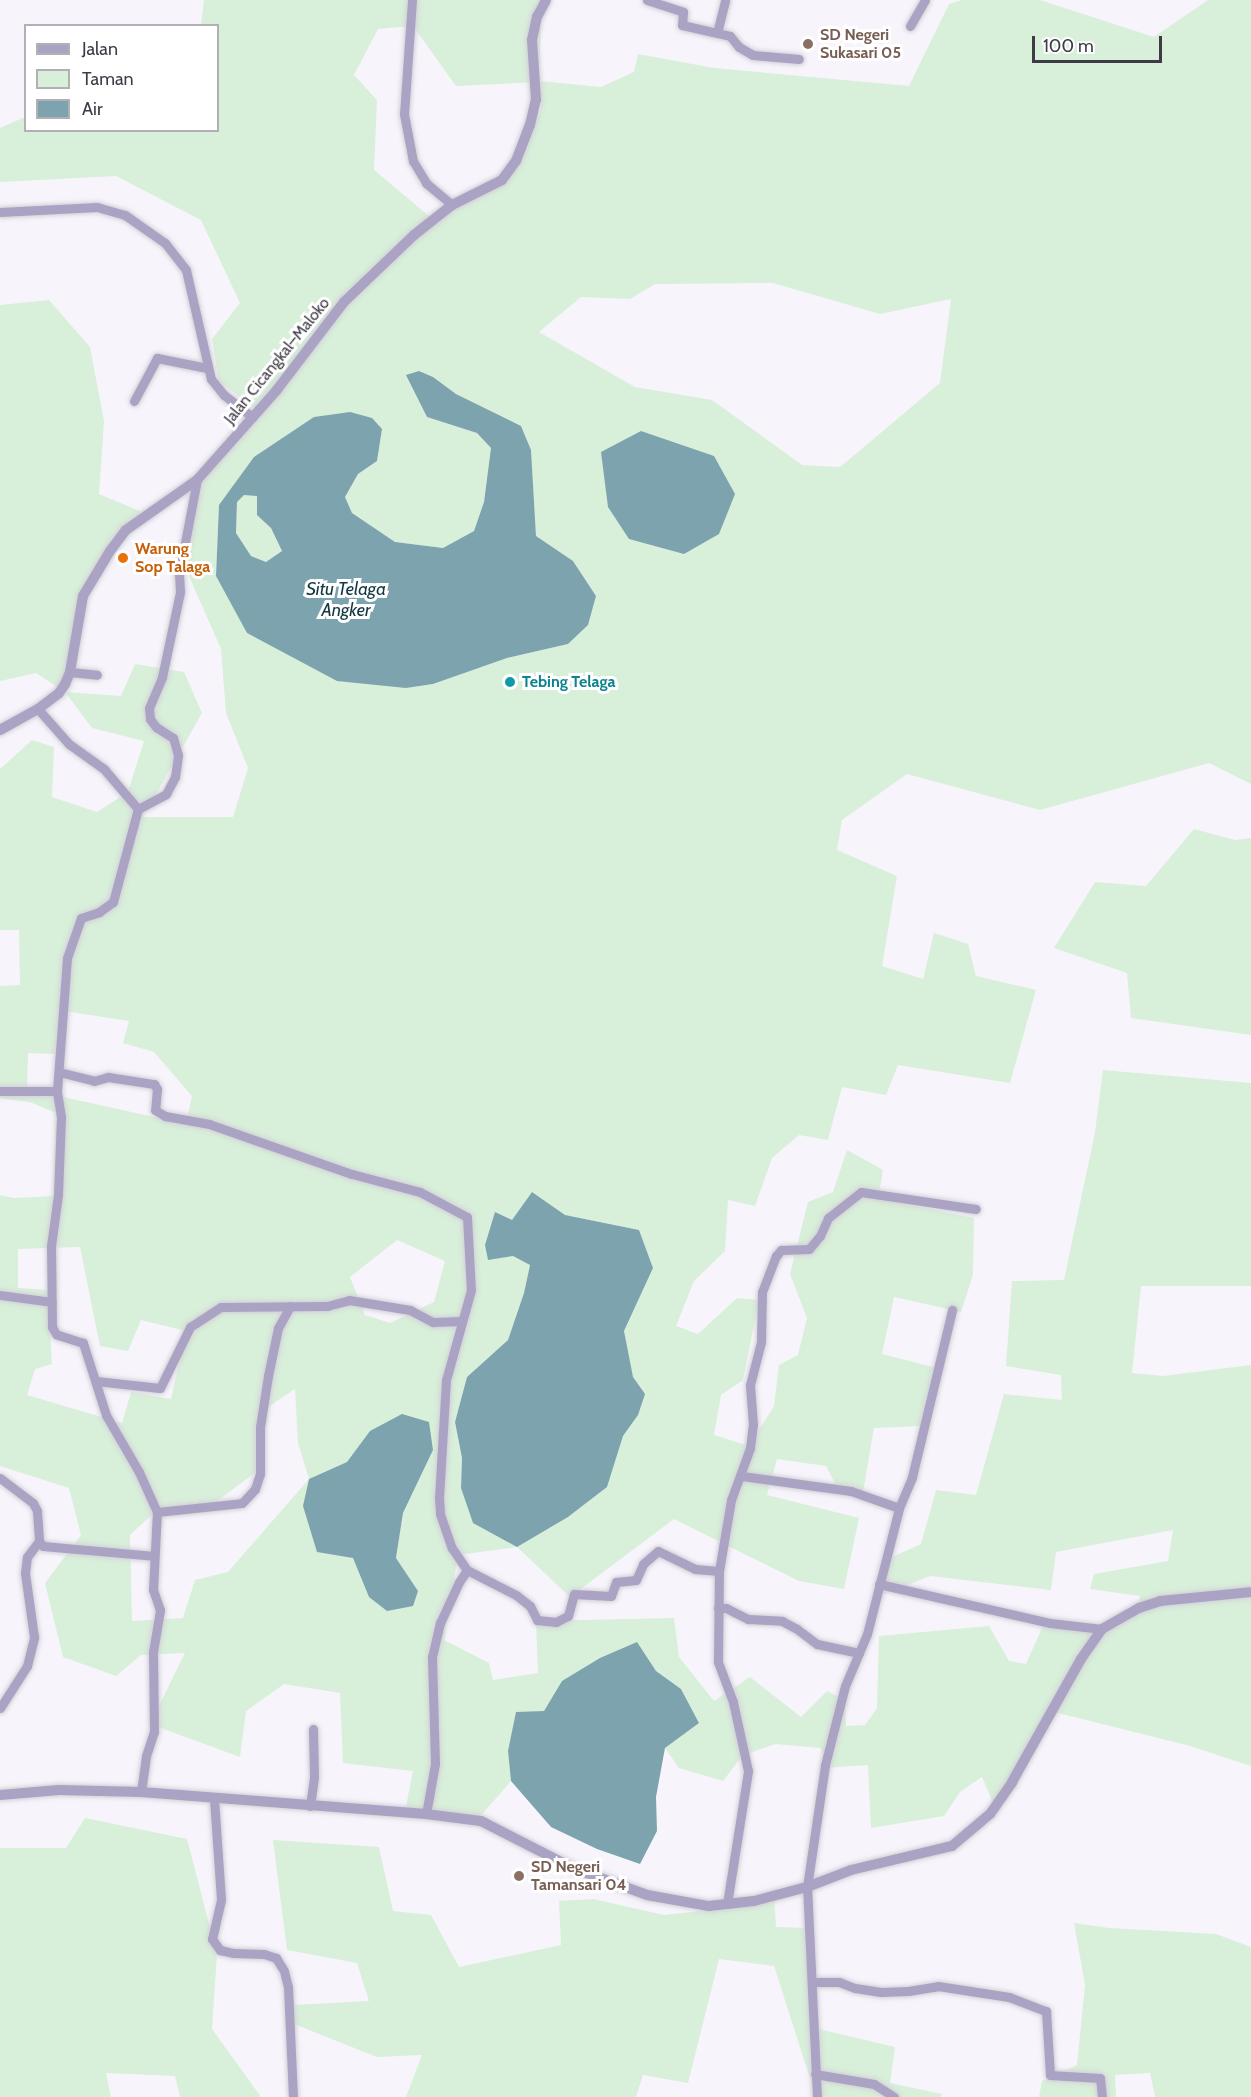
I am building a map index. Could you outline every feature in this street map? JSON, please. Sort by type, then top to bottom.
[{"type":"street","points":[[412,0],[404,114],[413,161],[426,183],[452,205]]},
{"type":"street","name":"Jalan Cicangkal–Maloko","points":[[0,730],[38,709],[59,693],[70,672],[83,596],[110,551],[136,521],[197,480],[276,391],[344,302],[414,235],[452,205],[502,180],[516,161],[530,125],[536,100],[532,40],[537,17],[546,0]]},
{"type":"street","points":[[646,0],[682,12],[682,25],[730,36],[739,47],[753,55],[799,59]]},
{"type":"street","points":[[717,33],[725,0]]},
{"type":"street","points":[[910,26],[925,0]]},
{"type":"street","points":[[0,212],[97,207],[125,215],[165,243],[186,270],[211,380],[224,395],[252,417]]},
{"type":"street","points":[[134,400],[157,358],[207,368]]},
{"type":"street","points":[[141,1792],[146,1756],[154,1732],[153,1652],[160,1610],[153,1590],[157,1512],[139,1472],[106,1415],[83,1343],[56,1334],[52,1327],[51,1246],[58,1195],[61,1117],[57,1091],[67,958],[81,918],[99,912],[113,902],[138,809],[166,794],[175,777],[178,755],[173,738],[156,727],[150,718],[149,708],[162,677],[180,592],[179,573],[197,480]]},
{"type":"street","points":[[70,672],[97,675]]},
{"type":"street","points":[[38,709],[69,744],[104,770],[138,809]]},
{"type":"street","points":[[59,1072],[93,1081],[108,1077],[154,1084],[157,1089],[155,1110],[165,1116],[209,1124],[352,1174],[420,1192],[467,1217],[471,1290],[446,1380],[439,1498],[440,1514],[452,1548],[467,1570],[485,1577],[501,1589],[516,1595],[530,1606],[537,1620],[556,1622],[568,1616],[574,1594],[611,1596],[616,1582],[636,1580],[643,1564],[658,1551],[694,1569],[719,1571]]},
{"type":"street","points":[[0,1091],[57,1091]]},
{"type":"street","points":[[727,1904],[748,1771],[733,1702],[718,1662],[719,1571],[731,1500],[742,1476],[753,1425],[750,1385],[761,1341],[762,1292],[781,1250],[809,1249],[820,1236],[828,1218],[861,1192],[976,1209]]},
{"type":"street","points":[[0,1295],[52,1302]]},
{"type":"street","points":[[96,1381],[160,1388],[190,1326],[221,1307],[327,1306],[349,1300],[410,1310],[433,1322],[462,1321]]},
{"type":"street","points":[[157,1512],[242,1503],[255,1489],[260,1474],[260,1427],[268,1376],[278,1328],[290,1306]]},
{"type":"street","points":[[817,2097],[813,1982],[808,1946],[807,1887],[825,1765],[845,1686],[867,1634],[899,1508],[912,1477],[952,1310]]},
{"type":"street","points":[[742,1476],[851,1491],[899,1508]]},
{"type":"street","points":[[0,1478],[33,1503],[39,1541],[43,1546],[154,1556]]},
{"type":"street","points":[[0,1708],[27,1666],[34,1637],[25,1573],[27,1557],[39,1541]]},
{"type":"street","points":[[426,1814],[435,1764],[432,1657],[440,1623],[467,1570]]},
{"type":"street","points":[[879,1584],[1050,1623],[1102,1629]]},
{"type":"street","points":[[0,1795],[59,1790],[141,1792],[426,1814],[481,1821],[595,1878],[647,1895],[709,1906],[754,1901],[807,1887],[851,1870],[942,1850],[969,1834],[990,1814],[1012,1782],[1081,1659],[1102,1629],[1139,1608],[1160,1601],[1251,1592]]},
{"type":"street","points":[[718,1608],[726,1608],[748,1618],[782,1621],[817,1644],[859,1653]]},
{"type":"street","points":[[310,1806],[314,1777],[313,1729]]},
{"type":"street","points":[[214,1799],[220,1900],[212,1939],[219,1950],[264,1954],[276,1958],[284,1971],[288,1987],[293,2097]]},
{"type":"street","points":[[813,1982],[839,1982],[855,1988],[881,1992],[908,1991],[938,1986],[1009,1997],[1046,2011],[1050,2075],[1100,2078],[1102,2097]]},
{"type":"street","points":[[815,2074],[874,2084],[894,2097]]},
{"type":"green space","points":[[204,0],[551,0],[541,22],[539,81],[601,87],[634,72],[638,54],[714,68],[909,86],[949,4],[962,0],[1040,0],[1154,37],[1208,0],[1251,0],[1251,784],[1209,763],[1040,810],[907,774],[842,820],[837,850],[897,876],[882,966],[923,979],[934,933],[968,944],[976,976],[1036,990],[1010,1083],[898,1065],[886,1095],[842,1087],[828,1140],[799,1135],[772,1158],[755,1206],[728,1200],[725,1251],[694,1281],[676,1326],[698,1334],[737,1298],[759,1300],[743,1380],[721,1395],[714,1435],[749,1446],[774,1406],[779,1365],[798,1355],[807,1318],[790,1274],[808,1202],[833,1192],[847,1150],[883,1170],[878,1199],[974,1218],[973,1275],[961,1312],[894,1297],[882,1354],[937,1368],[922,1426],[874,1428],[863,1492],[836,1485],[826,1466],[777,1459],[767,1495],[859,1518],[844,1589],[799,1581],[674,1519],[570,1597],[517,1547],[458,1555],[444,1640],[489,1663],[493,1680],[538,1673],[536,1621],[674,1618],[679,1657],[714,1701],[750,1677],[801,1717],[827,1691],[845,1700],[846,1726],[865,1725],[877,1708],[879,1636],[989,1626],[1009,1661],[1026,1664],[1045,1621],[1116,1628],[1136,1615],[1140,1596],[1090,1589],[1094,1574],[1168,1561],[1173,1530],[1056,1552],[1051,1590],[930,1576],[879,1596],[890,1558],[921,1544],[936,1490],[976,1495],[1004,1394],[1062,1400],[1061,1375],[1006,1366],[1012,1281],[1064,1280],[1095,1132],[1103,1070],[1251,1083],[1251,1286],[1141,1286],[1132,1373],[1163,1376],[1251,1365],[1251,1766],[1190,1746],[1054,1712],[998,1814],[982,1777],[960,1792],[944,1816],[871,1828],[868,1765],[824,1768],[821,1748],[775,1744],[742,1756],[723,1781],[679,1768],[665,1748],[699,1723],[681,1689],[656,1671],[637,1643],[562,1681],[544,1711],[508,1751],[511,1781],[477,1820],[405,1811],[413,1771],[343,1763],[340,1693],[284,1684],[246,1711],[240,1757],[150,1724],[185,1653],[141,1655],[116,1676],[63,1657],[45,1583],[81,1535],[69,1488],[0,1466],[0,1195],[14,1198],[53,1196],[56,1113],[30,1102],[0,1098],[0,986],[20,985],[19,930],[0,930],[0,769],[32,740],[54,747],[52,797],[97,812],[128,792],[144,741],[92,728],[65,692],[121,696],[135,664],[184,672],[202,713],[143,817],[233,817],[248,768],[226,713],[221,649],[185,567],[199,481],[257,410],[219,381],[212,339],[240,303],[201,220],[116,176],[0,182],[0,128],[24,117],[24,132],[219,132],[219,24],[201,24]],"holes":[[[413,26],[456,86],[539,82],[541,110],[509,175],[435,221],[374,170],[377,100],[354,75],[378,29]],[[773,283],[880,314],[951,299],[940,383],[840,467],[802,465],[712,400],[635,387],[539,332],[581,297],[630,299],[655,284]],[[419,371],[433,377],[456,394],[521,426],[531,450],[536,536],[573,561],[596,596],[588,625],[568,644],[507,658],[433,684],[406,688],[216,576],[219,505],[382,429],[377,461],[358,474],[345,497],[352,513],[395,542],[443,548],[474,531],[484,502],[491,448],[477,433],[427,417],[407,375]],[[64,1011],[129,1021],[123,1043],[154,1052],[192,1096],[186,1124],[27,1089],[28,1053],[56,1054]],[[532,1192],[565,1215],[639,1230],[653,1268],[624,1331],[638,1415],[623,1436],[607,1487],[568,1517],[517,1546],[461,1488],[462,1458],[455,1422],[467,1377],[508,1340],[524,1293],[530,1264],[513,1256],[488,1260],[495,1212],[512,1220]],[[397,1240],[445,1261],[434,1302],[390,1323],[365,1315],[350,1277]],[[80,1247],[100,1346],[128,1351],[141,1320],[186,1331],[171,1399],[131,1392],[122,1423],[27,1395],[35,1369],[52,1364],[48,1290],[18,1288],[18,1249]],[[295,1389],[298,1443],[309,1479],[228,1572],[195,1580],[183,1618],[132,1621],[130,1535],[159,1508],[205,1510],[264,1466],[262,1411]],[[433,1450],[403,1513],[396,1558],[418,1591],[369,1597],[353,1557],[309,1479],[347,1462]]]},
{"type":"green space","points":[[49,300],[90,347],[104,421],[99,494],[142,512],[84,596],[65,692],[36,673],[0,681],[0,305]]},
{"type":"green space","points":[[244,495],[257,496],[258,514],[271,528],[282,551],[266,562],[251,556],[236,533],[237,502]]},
{"type":"green space","points":[[1194,829],[1235,840],[1251,838],[1251,1035],[1131,1018],[1127,973],[1054,948],[1095,882],[1146,886]]},
{"type":"green space","points":[[85,1818],[187,1839],[217,1954],[212,2029],[261,2097],[180,2097],[175,2076],[106,2073],[111,2097],[0,2097],[0,1848],[66,1848]]},
{"type":"green space","points":[[273,1840],[379,1847],[393,1911],[431,1915],[459,1967],[561,1945],[559,1901],[593,1899],[664,1915],[728,1908],[774,1894],[776,1927],[809,1928],[819,2029],[895,2047],[890,2083],[942,2094],[941,2097],[816,2097],[774,1966],[719,1959],[688,2083],[643,2075],[636,2097],[406,2097],[422,2055],[377,2057],[294,2024],[294,2005],[369,2001],[357,1963],[287,1950]]},
{"type":"green space","points":[[1074,1923],[1109,1928],[1216,1934],[1251,1947],[1251,2097],[1155,2097],[1150,2073],[1115,2075],[1116,2097],[1039,2097],[1042,2081],[1077,2065],[1085,1985]]},
{"type":"water","name":"Situ Telaga Angker","points":[[419,371],[433,377],[456,394],[521,426],[531,450],[536,536],[573,561],[596,596],[588,625],[568,644],[507,658],[433,684],[406,688],[337,681],[247,633],[216,576],[219,505],[254,457],[314,417],[350,412],[372,418],[382,429],[377,461],[358,474],[345,497],[352,513],[395,542],[443,548],[474,531],[484,502],[491,448],[477,433],[427,417],[406,375]],"holes":[[[244,495],[257,496],[257,515],[271,528],[282,551],[266,562],[251,556],[236,533],[237,502]]]},
{"type":"water","points":[[641,431],[714,456],[735,494],[719,534],[684,554],[629,539],[608,507],[601,452]]},
{"type":"water","points":[[532,1192],[565,1215],[639,1230],[653,1268],[624,1331],[633,1377],[645,1394],[638,1415],[623,1436],[607,1487],[568,1517],[517,1547],[473,1523],[461,1488],[462,1458],[455,1422],[467,1377],[508,1340],[524,1293],[530,1265],[513,1256],[488,1260],[485,1245],[495,1212],[512,1220]]},
{"type":"water","points":[[402,1414],[429,1422],[433,1450],[403,1513],[396,1558],[418,1591],[413,1606],[387,1611],[369,1597],[353,1558],[317,1552],[303,1506],[309,1479],[347,1462],[370,1431]]},
{"type":"water","points":[[637,1642],[656,1671],[681,1689],[699,1723],[665,1748],[656,1797],[657,1831],[640,1864],[597,1849],[551,1827],[511,1781],[508,1751],[516,1712],[544,1711],[562,1681],[600,1658]]},
{"type":"place","name":"SD Negeri Sukasari 05","points":[[808,44]]},
{"type":"place","name":"Warung Sop Talaga","points":[[123,558]]},
{"type":"place","name":"Tebing Telaga","points":[[510,682]]},
{"type":"place","name":"SD Negeri Tamansari 04","points":[[519,1876]]}]
